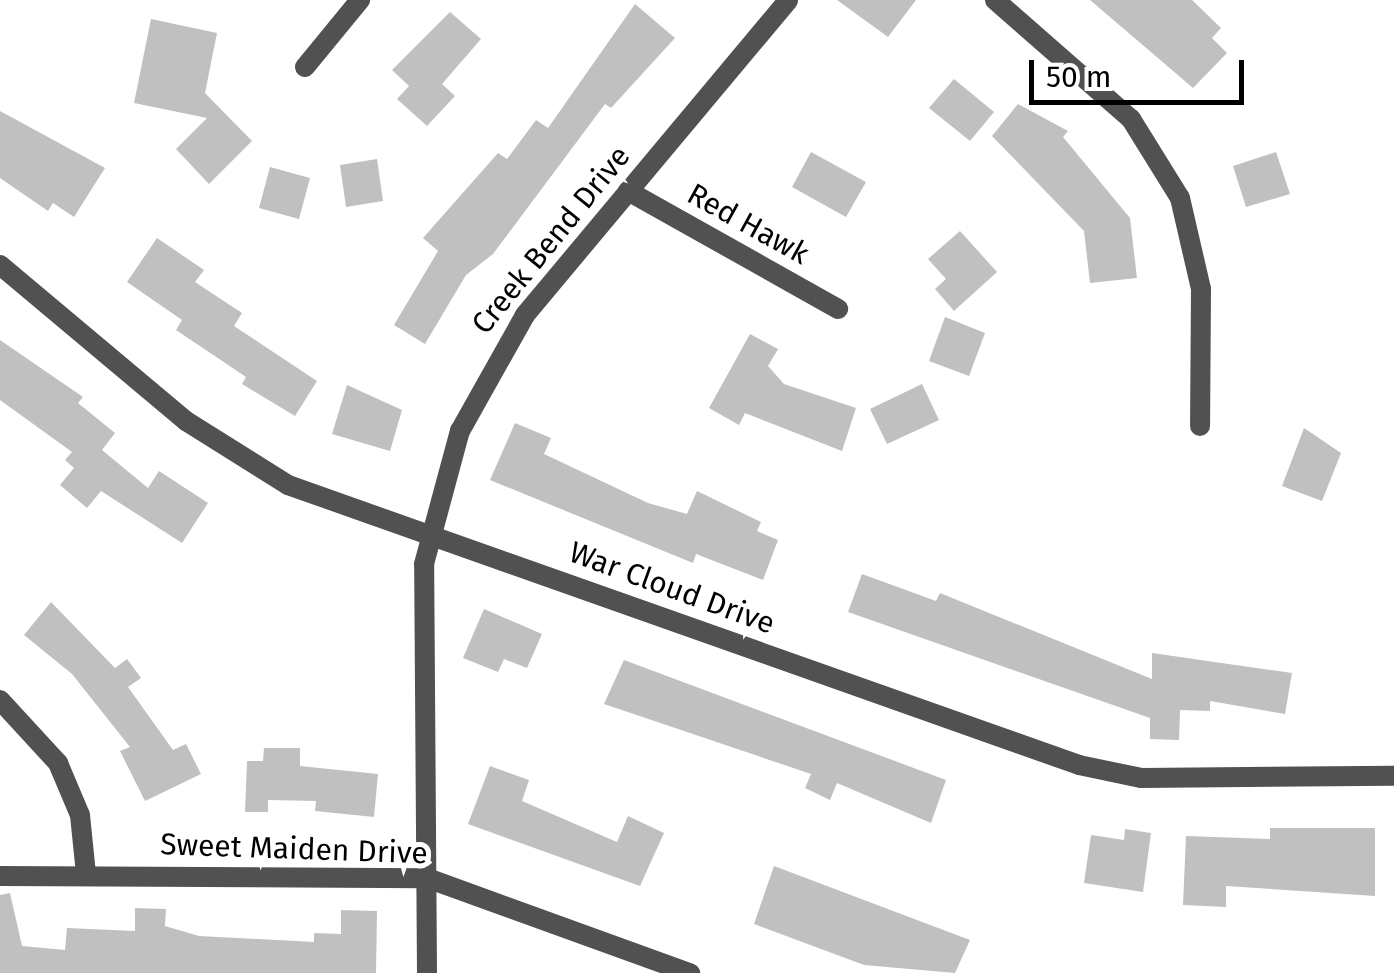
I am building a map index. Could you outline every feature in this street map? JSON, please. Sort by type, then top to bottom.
[{"type":"street","points":[[304,67],[360,0]]},
{"type":"street","name":"Creek Bend Drive","points":[[427,973],[430,533],[460,431],[502,347],[788,0]]},
{"type":"street","points":[[996,0],[1121,108],[1180,198],[1201,289],[1200,426]]},
{"type":"street","name":"Red Hawk","points":[[628,191],[838,309]]},
{"type":"street","name":"War Cloud Drive","points":[[0,266],[234,454],[288,485],[1079,765],[1142,778],[1394,776]]},
{"type":"street","points":[[0,700],[58,763],[80,815],[86,874]]},
{"type":"street","name":"Sweet Maiden Drive","points":[[0,876],[428,878],[690,973]]},
{"type":"building","points":[[837,0],[916,0],[888,37]]},
{"type":"building","points":[[1090,0],[1192,0],[1221,28],[1212,38],[1227,53],[1193,88]]},
{"type":"building","points":[[635,4],[675,38],[611,108],[605,104],[493,254],[466,275],[425,344],[394,325],[438,251],[423,238],[498,153],[507,159],[536,120],[548,128]]},
{"type":"building","points":[[450,12],[481,39],[442,84],[455,96],[427,126],[397,99],[409,86],[392,70]]},
{"type":"building","points":[[151,19],[217,33],[205,93],[252,141],[209,184],[176,149],[207,118],[134,103]]},
{"type":"building","points":[[954,79],[994,112],[970,141],[929,108]]},
{"type":"building","points":[[1018,104],[1068,131],[1063,137],[1130,218],[1137,278],[1090,283],[1084,231],[992,136]]},
{"type":"building","points":[[0,111],[105,168],[74,217],[53,203],[48,211],[0,178]]},
{"type":"building","points":[[811,152],[866,182],[846,217],[792,187]]},
{"type":"building","points":[[1276,152],[1290,194],[1246,207],[1233,166]]},
{"type":"building","points":[[377,159],[383,201],[346,207],[340,165]]},
{"type":"building","points":[[270,167],[310,178],[299,219],[259,208]]},
{"type":"building","points":[[960,231],[997,272],[954,311],[935,289],[946,279],[928,259]]},
{"type":"building","points":[[157,238],[204,270],[195,282],[242,313],[234,326],[317,381],[295,416],[242,384],[246,377],[176,330],[182,320],[127,282]]},
{"type":"building","points":[[945,317],[985,333],[969,376],[929,361]]},
{"type":"building","points":[[750,334],[778,349],[768,366],[784,384],[856,408],[842,451],[745,413],[739,425],[709,408]]},
{"type":"building","points":[[0,340],[83,397],[78,403],[115,433],[102,450],[148,488],[159,471],[208,503],[182,543],[101,491],[87,508],[60,485],[74,468],[65,460],[72,452],[0,400]]},
{"type":"building","points":[[922,384],[939,420],[887,444],[870,409]]},
{"type":"building","points":[[347,385],[402,410],[390,451],[332,434]]},
{"type":"building","points":[[515,423],[551,438],[544,454],[648,503],[687,514],[697,491],[761,522],[757,531],[778,540],[763,580],[696,554],[693,563],[490,480]]},
{"type":"building","points":[[1304,428],[1341,453],[1322,501],[1282,486]]},
{"type":"building","points":[[862,574],[936,601],[940,593],[1152,679],[1152,653],[1292,673],[1285,714],[1210,701],[1210,711],[1180,710],[1179,740],[1150,739],[1150,718],[848,612]]},
{"type":"building","points":[[51,602],[115,668],[127,659],[141,678],[128,687],[173,750],[186,744],[201,774],[145,801],[120,751],[130,747],[72,674],[24,635]]},
{"type":"building","points":[[484,609],[542,634],[527,668],[504,659],[498,672],[463,658]]},
{"type":"building","points":[[624,660],[946,780],[931,823],[837,783],[830,800],[805,788],[811,774],[604,704]]},
{"type":"building","points":[[264,748],[300,748],[300,766],[378,774],[374,817],[315,811],[316,801],[268,800],[268,812],[245,812],[247,761],[263,761]]},
{"type":"building","points":[[490,766],[529,780],[522,801],[617,842],[628,816],[664,833],[640,886],[468,824]]},
{"type":"building","points":[[1270,828],[1375,828],[1375,896],[1226,886],[1226,907],[1183,905],[1186,836],[1270,839]]},
{"type":"building","points":[[1125,829],[1151,833],[1143,892],[1084,883],[1091,835],[1124,840]]},
{"type":"building","points":[[774,866],[970,940],[955,973],[864,965],[754,924]]},
{"type":"building","points":[[10,893],[22,946],[65,950],[67,928],[135,931],[135,908],[166,909],[165,926],[199,936],[314,942],[314,933],[341,934],[341,910],[377,911],[376,973],[0,973],[0,895]]}]
